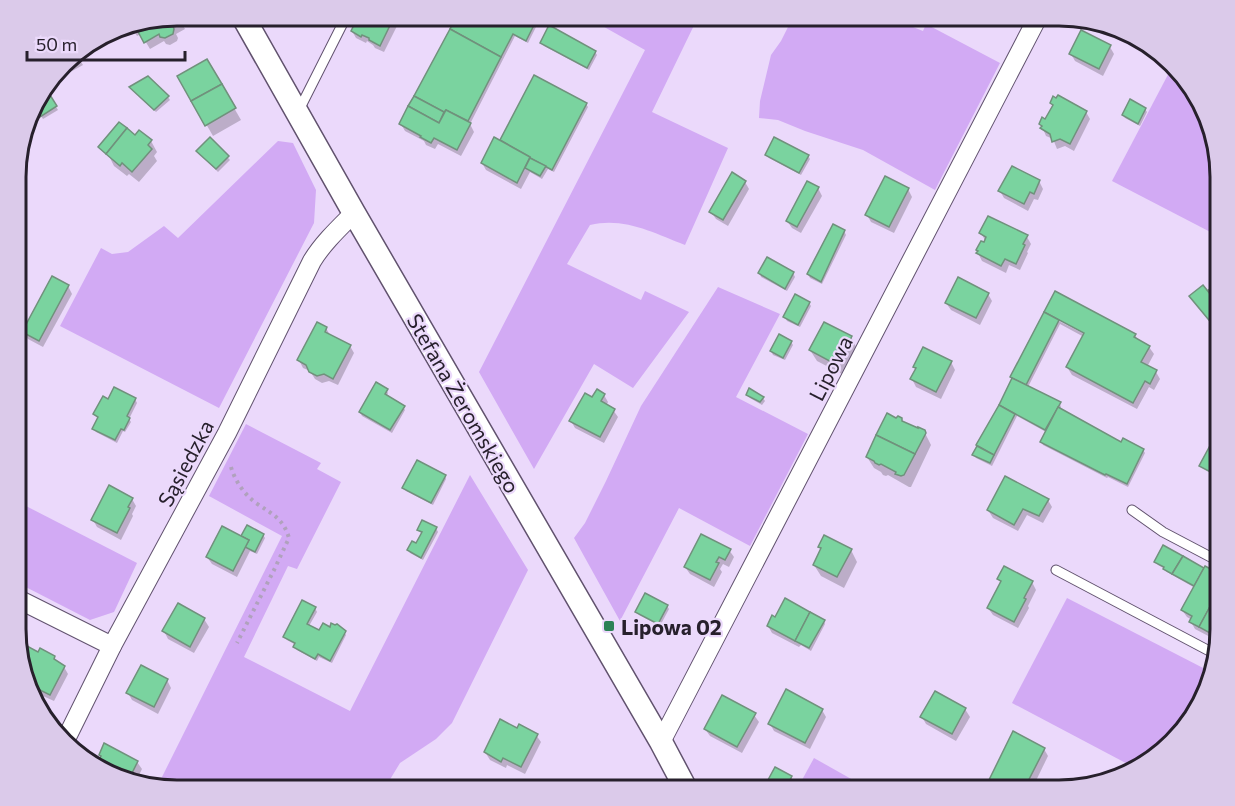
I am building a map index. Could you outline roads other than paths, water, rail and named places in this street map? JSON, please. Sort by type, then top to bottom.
[{"type":"street","name":"Stefana Żeromskiego","points":[[248,26],[354,213],[662,742],[681,780]]},
{"type":"street","name":"Lipowa","points":[[662,742],[1033,26]]},
{"type":"street","name":"Sąsiedzka","points":[[68,734],[112,646],[227,434],[315,256],[327,240],[354,213]]},
{"type":"street","points":[[26,603],[112,646]]},
{"type":"lane","points":[[297,113],[341,26]]},
{"type":"lane","points":[[1131,510],[1163,532],[1209,556]]},
{"type":"lane","points":[[1056,570],[1208,650]]},
{"type":"place","name":"Lipowa 02","points":[[609,626]]}]
